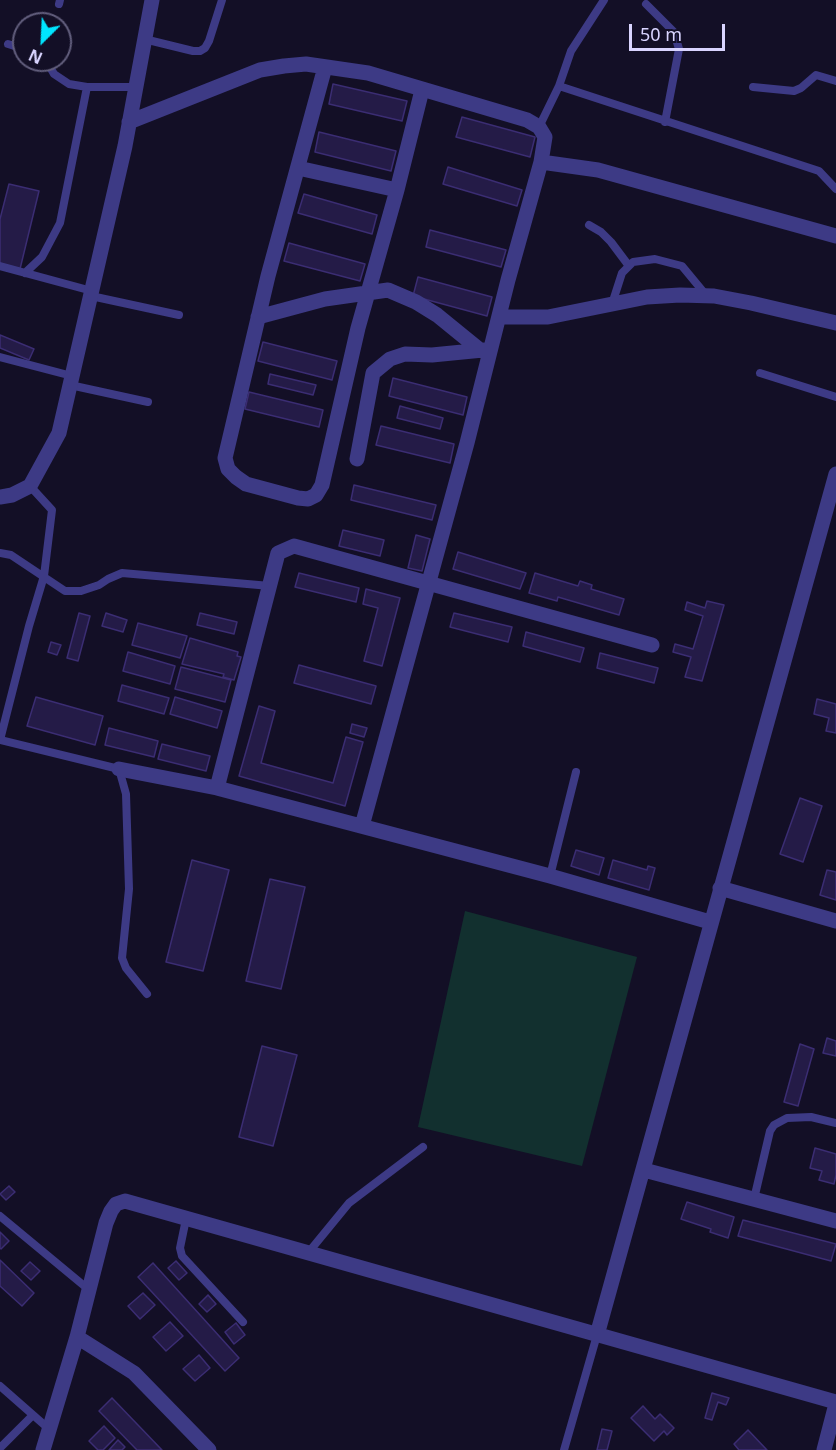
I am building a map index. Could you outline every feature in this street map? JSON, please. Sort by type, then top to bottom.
[{"type":"street","points":[[0,497],[12,495],[30,486],[59,433],[129,122],[152,0]]},
{"type":"street","points":[[129,122],[260,70],[306,64],[368,73],[527,120],[539,127],[545,137],[541,162],[499,317],[485,349],[428,583],[362,826]]},
{"type":"street","points":[[325,67],[258,317],[225,458],[228,469],[246,484],[298,498],[308,499],[316,495],[322,485],[368,292],[422,90]]},
{"type":"street","points":[[541,162],[598,170],[836,236]]},
{"type":"street","points":[[298,168],[397,190]]},
{"type":"street","points":[[258,317],[325,299],[388,290],[416,302],[485,349]]},
{"type":"street","points":[[499,317],[548,317],[647,297],[680,295],[707,296],[787,310],[836,323]]},
{"type":"street","points":[[357,459],[373,373],[390,358],[405,354],[432,355],[485,349]]},
{"type":"street","points":[[597,1335],[710,922],[835,484]]},
{"type":"street","points":[[217,788],[278,553],[294,546],[652,645]]},
{"type":"street","points":[[119,770],[217,788],[550,876],[710,922]]},
{"type":"street","points":[[720,888],[836,921]]},
{"type":"street","points":[[644,1170],[836,1221]]},
{"type":"street","points":[[43,1450],[77,1337],[106,1223],[116,1204],[125,1201],[836,1403],[824,1450]]},
{"type":"street","points":[[77,1337],[134,1373],[208,1450]]},
{"type":"lane","points":[[144,39],[200,51],[209,41],[222,0]]},
{"type":"lane","points":[[539,127],[559,86],[571,51],[604,0]]},
{"type":"lane","points":[[646,4],[674,32],[680,49],[665,122]]},
{"type":"lane","points":[[8,44],[12,45]]},
{"type":"lane","points":[[53,72],[69,84],[87,87],[135,87]]},
{"type":"lane","points":[[753,87],[794,91],[816,75],[836,81]]},
{"type":"lane","points":[[559,86],[819,171],[836,189]]},
{"type":"lane","points":[[25,273],[42,257],[60,223],[87,87]]},
{"type":"lane","points":[[589,225],[611,242],[629,267]]},
{"type":"lane","points":[[612,304],[622,273],[633,262],[655,259],[682,266],[707,296]]},
{"type":"lane","points":[[0,266],[92,294],[179,315]]},
{"type":"lane","points":[[0,357],[148,402]]},
{"type":"lane","points":[[760,373],[836,397]]},
{"type":"lane","points":[[30,486],[52,510],[44,576],[28,626],[0,740],[119,770],[126,794],[129,889],[122,958],[126,968],[147,994]]},
{"type":"lane","points":[[0,554],[11,555],[64,591],[81,591],[122,573],[270,586]]},
{"type":"lane","points":[[550,876],[576,772]]},
{"type":"lane","points":[[754,1199],[770,1131],[774,1125],[787,1118],[811,1117],[836,1123]]},
{"type":"lane","points":[[308,1254],[349,1203],[423,1147]]},
{"type":"lane","points":[[0,1216],[88,1289]]},
{"type":"lane","points":[[186,1219],[180,1248],[182,1256],[243,1323]]},
{"type":"lane","points":[[564,1450],[597,1335]]},
{"type":"lane","points":[[0,1386],[50,1429]]},
{"type":"lane","points":[[0,1448],[33,1415]]},
{"type":"green space","points":[[465,911],[637,957],[582,1166],[418,1127]]},
{"type":"building","points":[[333,84],[407,101],[402,121],[329,104]]},
{"type":"building","points":[[462,117],[535,137],[530,157],[456,137]]},
{"type":"building","points":[[319,132],[396,151],[391,171],[315,152]]},
{"type":"building","points":[[448,167],[522,190],[517,206],[443,184]]},
{"type":"building","points":[[9,184],[39,191],[20,269],[0,264],[0,219]]},
{"type":"building","points":[[304,194],[377,215],[372,234],[298,213]]},
{"type":"building","points":[[430,230],[506,250],[501,267],[426,247]]},
{"type":"building","points":[[289,243],[365,264],[360,281],[284,261]]},
{"type":"building","points":[[418,277],[492,297],[487,316],[413,296]]},
{"type":"building","points":[[0,335],[34,349],[29,360],[0,348]]},
{"type":"building","points":[[263,342],[337,361],[332,380],[258,361]]},
{"type":"building","points":[[270,374],[316,385],[313,395],[268,384]]},
{"type":"building","points":[[393,378],[467,397],[463,415],[389,396]]},
{"type":"building","points":[[249,392],[323,410],[319,427],[245,409]]},
{"type":"building","points":[[400,406],[443,418],[440,429],[397,418]]},
{"type":"building","points":[[381,426],[454,444],[450,463],[376,445]]},
{"type":"building","points":[[354,485],[436,505],[432,520],[351,500]]},
{"type":"building","points":[[343,530],[384,540],[380,556],[339,546]]},
{"type":"building","points":[[416,535],[430,539],[422,571],[408,568]]},
{"type":"building","points":[[458,552],[526,573],[520,589],[453,569]]},
{"type":"building","points":[[299,573],[359,588],[356,602],[295,587]]},
{"type":"building","points":[[535,573],[578,586],[580,581],[592,585],[591,589],[624,599],[619,615],[558,597],[557,601],[529,593]]},
{"type":"building","points":[[366,589],[400,598],[382,666],[364,661],[378,608],[363,604]]},
{"type":"building","points":[[707,601],[724,605],[702,681],[685,677],[691,657],[673,652],[675,644],[693,649],[703,616],[685,610],[687,602],[705,608]]},
{"type":"building","points":[[79,613],[90,616],[78,661],[67,658]]},
{"type":"building","points":[[106,613],[127,620],[123,632],[102,626]]},
{"type":"building","points":[[200,613],[237,622],[234,634],[197,625]]},
{"type":"building","points":[[454,613],[512,627],[508,642],[450,627]]},
{"type":"building","points":[[138,623],[187,636],[180,658],[132,645]]},
{"type":"building","points":[[526,632],[584,648],[580,662],[523,646]]},
{"type":"building","points":[[190,638],[238,652],[237,656],[241,657],[234,680],[223,677],[224,674],[182,664]]},
{"type":"building","points":[[51,642],[61,645],[57,655],[48,652]]},
{"type":"building","points":[[128,652],[175,666],[170,684],[123,671]]},
{"type":"building","points":[[600,653],[658,668],[654,683],[597,668]]},
{"type":"building","points":[[299,665],[376,686],[371,704],[294,683]]},
{"type":"building","points":[[181,667],[231,680],[225,702],[175,689]]},
{"type":"building","points":[[122,685],[169,698],[164,714],[118,701]]},
{"type":"building","points":[[36,697],[103,716],[95,745],[27,726]]},
{"type":"building","points":[[175,697],[222,711],[217,728],[170,714]]},
{"type":"building","points":[[817,699],[836,704],[836,733],[826,731],[829,718],[814,714]]},
{"type":"building","points":[[259,706],[275,711],[261,763],[333,783],[346,737],[363,742],[345,806],[239,776]]},
{"type":"building","points":[[352,724],[367,728],[364,737],[350,733]]},
{"type":"building","points":[[109,728],[158,741],[154,757],[105,745]]},
{"type":"building","points":[[162,744],[210,756],[206,771],[158,759]]},
{"type":"building","points":[[800,798],[822,806],[803,862],[780,854]]},
{"type":"building","points":[[576,850],[604,858],[599,875],[571,866]]},
{"type":"building","points":[[192,860],[229,870],[203,971],[166,962]]},
{"type":"building","points":[[613,860],[647,870],[648,866],[655,868],[649,890],[608,878]]},
{"type":"building","points":[[827,870],[836,872],[836,900],[820,895]]},
{"type":"building","points":[[270,879],[305,887],[281,989],[246,981]]},
{"type":"building","points":[[827,1038],[836,1041],[836,1056],[823,1053]]},
{"type":"building","points":[[800,1044],[814,1049],[798,1106],[784,1102]]},
{"type":"building","points":[[262,1046],[297,1055],[273,1146],[239,1137]]},
{"type":"building","points":[[815,1148],[836,1154],[834,1184],[819,1180],[822,1171],[810,1168]]},
{"type":"building","points":[[9,1186],[15,1192],[6,1200],[0,1194]]},
{"type":"building","points":[[687,1202],[734,1217],[728,1238],[710,1232],[711,1229],[681,1219]]},
{"type":"building","points":[[743,1220],[836,1244],[831,1261],[738,1236]]},
{"type":"building","points":[[0,1232],[9,1241],[1,1249],[0,1248]]},
{"type":"building","points":[[0,1260],[34,1293],[22,1306],[0,1286]]},
{"type":"building","points":[[176,1261],[187,1273],[179,1280],[168,1268]]},
{"type":"building","points":[[30,1262],[40,1271],[31,1280],[21,1271]]},
{"type":"building","points":[[153,1263],[239,1358],[225,1371],[138,1277]]},
{"type":"building","points":[[143,1293],[155,1305],[140,1319],[128,1306]]},
{"type":"building","points":[[208,1295],[216,1304],[207,1312],[199,1304]]},
{"type":"building","points":[[170,1322],[183,1336],[166,1351],[153,1337]]},
{"type":"building","points":[[236,1323],[245,1335],[234,1344],[225,1332]]},
{"type":"building","points":[[199,1355],[210,1368],[195,1381],[183,1369]]},
{"type":"building","points":[[712,1393],[729,1398],[726,1405],[718,1402],[712,1420],[705,1418]]},
{"type":"building","points":[[112,1398],[162,1450],[137,1450],[99,1411]]},
{"type":"building","points":[[643,1406],[655,1419],[660,1414],[674,1428],[667,1435],[664,1431],[654,1441],[631,1418]]},
{"type":"building","points":[[104,1426],[115,1438],[103,1450],[98,1450],[89,1441]]},
{"type":"building","points":[[602,1429],[612,1431],[607,1450],[597,1450]]},
{"type":"building","points":[[748,1430],[767,1450],[739,1450],[734,1444]]},
{"type":"building","points":[[118,1440],[125,1447],[122,1450],[109,1450]]}]
